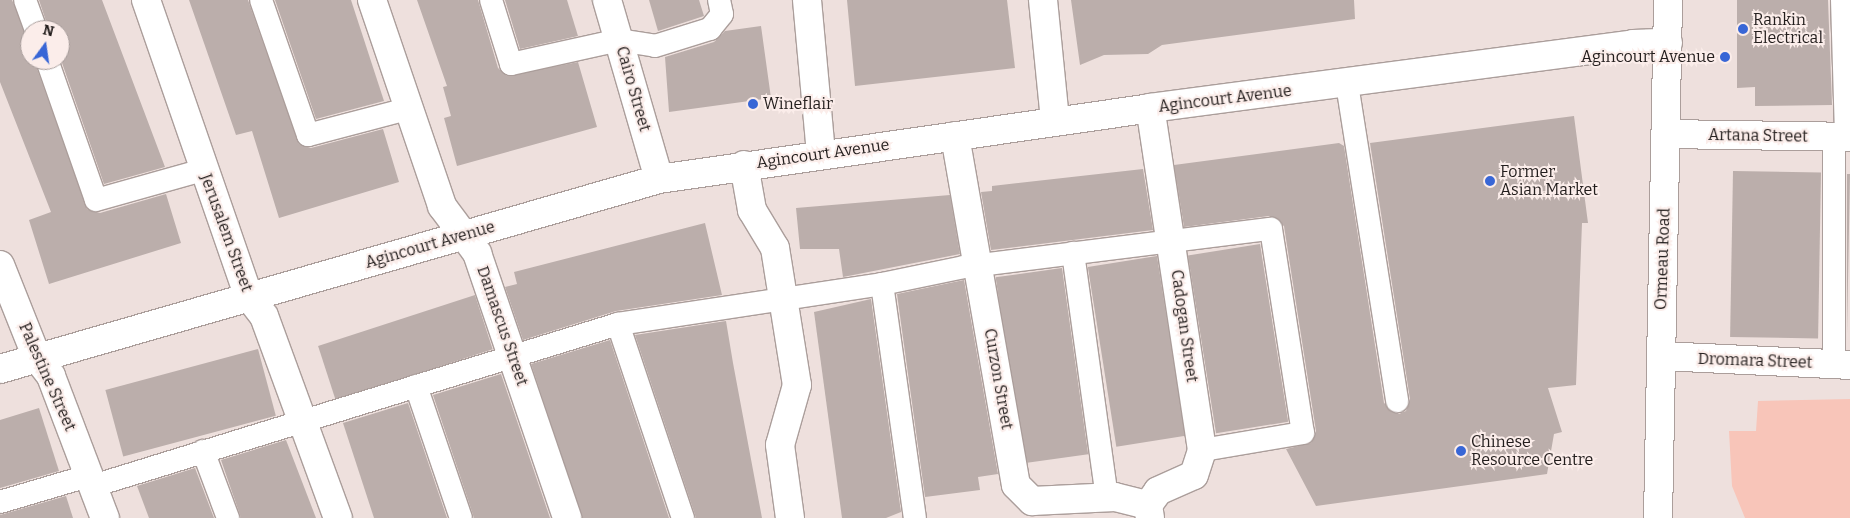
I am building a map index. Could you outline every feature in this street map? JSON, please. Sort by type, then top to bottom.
[{"type":"street","name":"Jerusalem Street","points":[[146,0],[203,170],[249,297],[264,316],[338,518]]},
{"type":"street","name":"Damascus Street","points":[[372,0],[407,109],[442,206],[462,236],[477,253],[567,518]]},
{"type":"street","name":"Cairo Street","points":[[607,0],[658,179]]},
{"type":"street","points":[[807,0],[821,153]]},
{"type":"street","points":[[1043,0],[1056,121]]},
{"type":"street","name":"Ormeau Road","points":[[1658,518],[1668,0]]},
{"type":"street","name":"Agincourt Avenue","points":[[0,369],[658,179],[821,153],[1150,108],[1347,84],[1633,44],[1668,43]]},
{"type":"street","name":"Cadogan Street","points":[[1149,512],[1158,491],[1194,475],[1202,450],[1150,108]]},
{"type":"street","name":"Artana Street","points":[[1666,134],[1843,137]]},
{"type":"street","name":"Curzon Street","points":[[955,136],[1016,484],[1032,501],[1107,497],[1149,512]]},
{"type":"street","points":[[744,165],[752,210],[775,248],[796,385],[780,445],[790,518]]},
{"type":"street","name":"Palestine Street","points":[[0,265],[38,358],[51,376],[105,518]]},
{"type":"street","name":"Dromara Street","points":[[1660,356],[1842,364]]},
{"type":"lane","points":[[25,0],[32,20]]},
{"type":"lane","points":[[261,0],[308,135],[407,109]]},
{"type":"lane","points":[[491,0],[512,64],[619,40],[655,46],[710,29],[722,14],[719,0]]},
{"type":"lane","points":[[1842,0],[1842,364]]},
{"type":"lane","points":[[50,70],[96,200],[203,170]]},
{"type":"lane","points":[[1347,84],[1397,401]]},
{"type":"lane","points":[[0,502],[91,481],[203,451],[618,324],[783,297],[882,284],[979,266],[1171,239],[1271,229],[1302,433],[1202,450]]},
{"type":"lane","points":[[1073,253],[1107,497]]},
{"type":"lane","points":[[882,284],[915,518]]},
{"type":"lane","points":[[618,324],[683,518]]},
{"type":"lane","points":[[416,386],[461,518]]},
{"type":"lane","points":[[203,451],[228,518]]},
{"type":"shaded area","points":[[1850,399],[1850,518],[1745,518],[1732,486],[1729,431],[1756,431],[1758,401]]},
{"type":"building","points":[[0,0],[12,0],[21,20],[20,70],[38,70],[87,209],[100,213],[166,194],[181,243],[49,284],[29,220],[51,212],[0,82]]},
{"type":"building","points":[[39,0],[102,0],[165,167],[104,184],[65,70],[70,70],[70,20],[46,20]]},
{"type":"building","points":[[189,0],[248,0],[299,144],[311,148],[383,129],[399,182],[279,218],[252,131],[236,135]]},
{"type":"building","points":[[275,0],[351,0],[384,101],[316,119]]},
{"type":"building","points":[[417,0],[478,0],[498,68],[507,76],[578,62],[597,127],[457,166],[444,118],[451,116],[443,87],[447,86]]},
{"type":"building","points":[[505,0],[567,0],[578,36],[520,49]]},
{"type":"building","points":[[649,0],[699,0],[704,16],[658,31]]},
{"type":"building","points":[[847,0],[1007,0],[1015,68],[855,86]]},
{"type":"building","points":[[1071,0],[1354,0],[1355,19],[1162,45],[1148,54],[1104,55],[1080,65]]},
{"type":"building","points":[[1737,0],[1828,0],[1832,105],[1755,106],[1755,87],[1737,88]]},
{"type":"building","points":[[761,26],[771,98],[669,112],[665,57],[714,42],[725,31]]},
{"type":"building","points":[[1574,116],[1588,223],[1582,223],[1576,385],[1548,388],[1562,432],[1554,434],[1547,474],[1316,506],[1286,449],[1311,443],[1316,431],[1284,226],[1269,216],[1184,227],[1174,165],[1339,143],[1344,146],[1384,403],[1399,414],[1406,411],[1410,399],[1370,143]]},
{"type":"building","points":[[1143,169],[1153,230],[991,250],[981,192],[992,191],[992,186]]},
{"type":"building","points":[[1733,171],[1821,173],[1818,339],[1730,337]]},
{"type":"building","points":[[1847,174],[1850,174],[1847,335]]},
{"type":"building","points":[[950,195],[960,254],[843,277],[839,249],[800,249],[796,208]]},
{"type":"building","points":[[705,223],[722,295],[616,311],[523,340],[505,287],[517,284],[514,272]]},
{"type":"building","points":[[1260,244],[1288,422],[1216,433],[1188,255]]},
{"type":"building","points":[[1157,256],[1185,436],[1116,447],[1088,267]]},
{"type":"building","points":[[1062,268],[1088,454],[1022,463],[996,277]]},
{"type":"building","points":[[964,280],[998,474],[978,477],[980,490],[925,497],[897,294]]},
{"type":"building","points":[[475,295],[493,349],[336,400],[318,346]]},
{"type":"building","points":[[871,299],[901,512],[886,518],[842,518],[814,312]]},
{"type":"building","points":[[726,321],[762,518],[696,518],[635,335]]},
{"type":"building","points":[[610,340],[669,518],[582,518],[531,364]]},
{"type":"building","points":[[258,349],[276,416],[123,457],[105,390]]},
{"type":"building","points":[[501,374],[550,518],[474,518],[433,395]]},
{"type":"building","points":[[408,403],[447,518],[374,518],[343,423]]},
{"type":"building","points":[[39,408],[59,471],[0,488],[0,420]]},
{"type":"building","points":[[286,440],[316,518],[241,518],[221,460]]},
{"type":"building","points":[[195,468],[214,518],[149,518],[137,486]]},
{"type":"building","points":[[66,496],[73,518],[0,518],[0,515]]},
{"type":"place","name":"Rankin Electrical","points":[[1743,29]]},
{"type":"place","name":"Agincourt Avenue","points":[[1725,57]]},
{"type":"place","name":"Wineflair","points":[[753,104]]},
{"type":"place","name":"Former Asian Market","points":[[1490,181]]},
{"type":"place","name":"Chinese Resource Centre","points":[[1461,451]]}]
